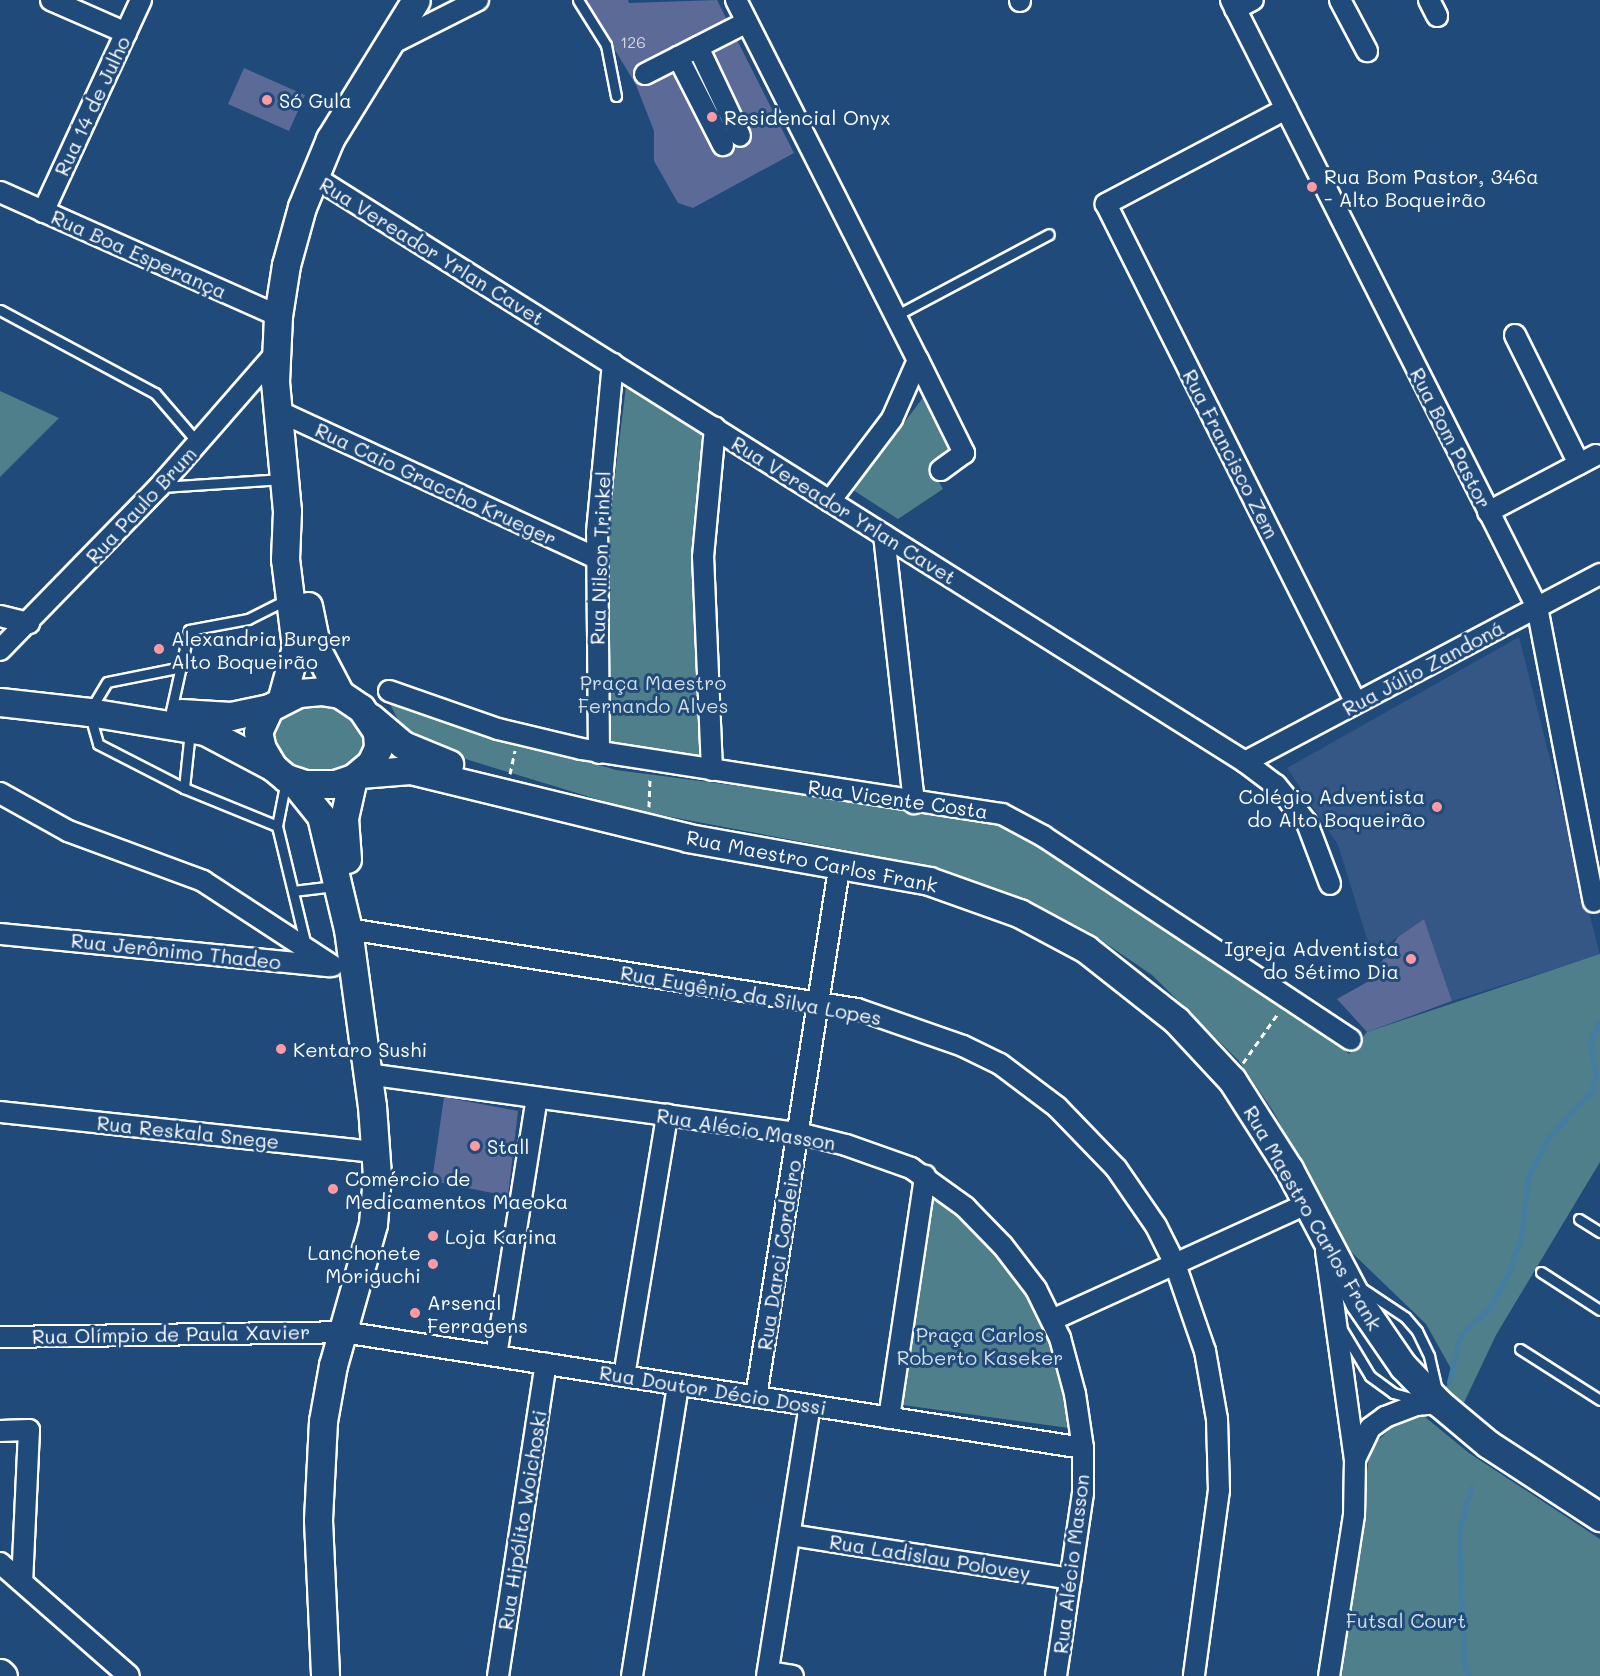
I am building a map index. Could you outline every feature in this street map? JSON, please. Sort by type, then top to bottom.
[{"type":"main road","points":[[348,929],[335,886],[321,816],[262,749],[258,732],[275,704],[296,647],[285,559],[287,511],[276,410],[275,354],[278,316],[291,246],[313,176],[345,112],[416,0]]},
{"type":"main road","points":[[180,720],[219,735],[284,776],[320,785],[356,776],[371,763],[378,748],[377,732],[370,716],[340,694],[317,650],[301,558],[287,511]]},
{"type":"main road","points":[[0,702],[180,720],[231,716],[275,704],[299,693],[340,694]]},
{"type":"main road","name":"Rua Maestro Carlos Frank","points":[[370,716],[417,753],[508,782],[574,809]]},
{"type":"main road","name":"Rua Maestro Carlos Frank","points":[[356,776],[410,770],[649,829],[840,863],[962,891],[1054,930],[1143,991],[1232,1080],[1268,1133],[1345,1278],[1385,1342],[1439,1403],[1488,1444],[1600,1517]]},
{"type":"main road","points":[[325,1676],[320,1464],[328,1391],[373,1224],[376,1152],[367,1074],[343,967],[348,929],[349,881],[343,827],[356,776]]},
{"type":"street","points":[[51,0],[126,33]]},
{"type":"street","name":"Rua 14 de Julho","points":[[43,212],[141,0]]},
{"type":"street","points":[[386,46],[478,0]]},
{"type":"street","points":[[736,0],[964,453],[941,470]]},
{"type":"street","points":[[1233,5],[1253,0]]},
{"type":"street","points":[[1340,0],[1367,51]]},
{"type":"street","name":"Rua Bom Pastor","points":[[1233,5],[1537,607],[1594,902]]},
{"type":"street","points":[[645,74],[747,22]]},
{"type":"street","points":[[678,57],[732,141],[698,47]]},
{"type":"street","name":"Rua Francisco Zem","points":[[1286,109],[1106,204],[1356,703]]},
{"type":"street","name":"Rua Vereador Yrlan Cavet","points":[[313,176],[1245,762],[1276,785],[1307,823],[1330,884]]},
{"type":"street","name":"Rua Boa Esperança","points":[[0,192],[278,316]]},
{"type":"street","points":[[1488,512],[1588,460],[1515,335]]},
{"type":"street","name":"Rua Paulo Brum","points":[[0,650],[159,487],[275,354]]},
{"type":"street","points":[[830,501],[892,419],[918,360]]},
{"type":"street","name":"Rua Nilson Trinkel","points":[[599,753],[596,558],[613,364]]},
{"type":"street","name":"Rua Caio Graccho Krueger","points":[[276,410],[596,558]]},
{"type":"street","points":[[712,770],[703,557],[715,428]]},
{"type":"street","points":[[884,535],[914,803]]},
{"type":"street","name":"Rua Júlio Zandoná","points":[[1245,762],[1600,574]]},
{"type":"street","points":[[0,616],[29,622]]},
{"type":"street","name":"Rua Vicente Costa","points":[[389,690],[519,734],[599,753],[914,803],[984,810],[1021,823],[1351,1040]]},
{"type":"street","points":[[0,793],[68,831],[203,881],[306,949],[343,967]]},
{"type":"street","name":"Rua Darci Cordeiro","points":[[756,1397],[840,863]]},
{"type":"street","name":"Rua Eugênio da Silva Lopes","points":[[348,929],[856,1009],[927,1031],[1000,1064],[1030,1084],[1087,1136],[1116,1168],[1156,1226],[1175,1264],[1212,1385],[1219,1456],[1216,1523],[1194,1676]]},
{"type":"street","name":"Rua Jerônimo Thadeo","points":[[0,934],[343,967]]},
{"type":"street","name":"Rua Alécio Masson","points":[[367,1074],[798,1133],[872,1152],[926,1176],[965,1207],[1003,1246],[1036,1289],[1052,1320],[1068,1363],[1083,1448],[1083,1493],[1056,1676]]},
{"type":"street","points":[[496,1356],[537,1098]]},
{"type":"street","name":"Rua Reskala Snege","points":[[0,1112],[376,1152]]},
{"type":"street","points":[[624,1376],[667,1115]]},
{"type":"street","points":[[888,1418],[926,1176]]},
{"type":"street","points":[[1052,1320],[1307,1204]]},
{"type":"street","points":[[1324,1239],[1337,1318],[1355,1460],[1354,1515],[1329,1676]]},
{"type":"street","name":"Rua Doutor Décio Dossi","points":[[343,1332],[1083,1448]]},
{"type":"street","name":"Rua Olímpio de Paula Xavier","points":[[0,1336],[343,1332]]},
{"type":"street","name":"Rua Hipólito Woichoski","points":[[498,1676],[546,1364]]},
{"type":"street","points":[[632,1676],[678,1384]]},
{"type":"street","points":[[1355,1460],[1370,1428],[1385,1417],[1409,1407],[1439,1403]]},
{"type":"street","points":[[793,1676],[768,1674],[810,1405]]},
{"type":"street","points":[[0,1431],[29,1430],[22,1582]]},
{"type":"street","name":"Rua Ladislau Polovey","points":[[789,1535],[1071,1579]]},
{"type":"street","points":[[0,1563],[129,1676]]},
{"type":"lane","points":[[578,0],[606,45],[616,96]]},
{"type":"lane","points":[[895,316],[1049,234]]},
{"type":"lane","points":[[0,310],[155,393],[198,443]]},
{"type":"lane","points":[[159,487],[284,479]]},
{"type":"lane","points":[[184,788],[180,720],[182,667],[189,630],[248,619],[290,597]]},
{"type":"lane","points":[[182,667],[107,682],[89,712],[98,744],[184,788],[250,818],[277,826]]},
{"type":"lane","points":[[284,776],[277,826],[306,949]]},
{"type":"lane","points":[[293,891],[335,886]]},
{"type":"lane","points":[[1579,1219],[1600,1232]]},
{"type":"lane","points":[[1541,1272],[1600,1310]]},
{"type":"lane","points":[[1337,1318],[1360,1364],[1381,1386],[1406,1397],[1439,1403]]},
{"type":"lane","points":[[1520,1349],[1600,1400]]},
{"type":"path","points":[[508,782],[519,734]]},
{"type":"path","points":[[649,829],[651,761]]},
{"type":"path","points":[[1232,1080],[1288,998]]},
{"type":"shaded area","name":"Colégio Adventista do Alto Boqueirão","points":[[1519,637],[1600,955],[1452,1001],[1424,919],[1372,955],[1338,845],[1287,768]]},
{"type":"green space","name":"Praça Maestro Fernando Alves","points":[[627,378],[704,428],[695,557],[704,760],[606,746],[605,557]]},
{"type":"green space","points":[[0,391],[59,418],[0,477]]},
{"type":"green space","points":[[925,395],[949,447],[930,466],[943,489],[898,519],[853,490]]},
{"type":"green space","points":[[334,700],[366,729],[366,754],[347,772],[303,775],[273,757],[270,727],[289,707]]},
{"type":"green space","points":[[390,704],[616,770],[968,816],[995,823],[1022,836],[1286,1005],[1349,1054],[1367,1032],[1600,954],[1600,1162],[1496,1335],[1461,1409],[1441,1395],[1454,1374],[1426,1324],[1346,1247],[1273,1111],[1238,1060],[1152,975],[1089,932],[1034,903],[925,865],[629,809],[449,754],[402,728]]},
{"type":"green space","name":"Praça Carlos Roberto Kaseker","points":[[933,1192],[986,1241],[1025,1290],[1042,1318],[1064,1389],[1069,1428],[903,1405]]},
{"type":"green space","name":"Futsal Court","points":[[1415,1416],[1425,1417],[1469,1453],[1600,1539],[1600,1676],[1342,1676],[1370,1448],[1392,1427]]},
{"type":"building","name":"Residencial Onyx","points":[[585,0],[628,0],[629,3],[717,0],[794,153],[693,208],[678,203],[654,161],[654,131],[636,85]]},
{"type":"building","name":"Só Gula","points":[[244,68],[305,95],[289,131],[228,104]]},
{"type":"building","name":"Igreja Adventista do Sétimo Dia","points":[[1424,919],[1452,1001],[1367,1032],[1337,999],[1369,981],[1398,937]]},
{"type":"building","name":"Stall","points":[[444,1097],[518,1111],[508,1196],[432,1181]]},
{"type":"waterway","points":[[1449,1382],[1460,1336],[1489,1308],[1509,1272],[1521,1238],[1528,1176],[1549,1137],[1591,1092],[1596,1075],[1590,1042],[1600,1021]]},
{"type":"waterway","points":[[1469,1676],[1464,1664],[1459,1531],[1471,1487]]},
{"type":"place","name":"Só Gula","points":[[267,100]]},
{"type":"place","name":"Residencial Onyx","points":[[712,117]]},
{"type":"place","name":"Rua Bom Pastor, 346a - Alto Boqueirão","points":[[1312,187]]},
{"type":"place","name":"Alexandria Burger Alto Boqueirão","points":[[159,649]]},
{"type":"place","name":"Colégio Adventista do Alto Boqueirão","points":[[1437,807]]},
{"type":"place","name":"Igreja Adventista do Sétimo Dia","points":[[1411,959]]},
{"type":"place","name":"Kentaro Sushi","points":[[281,1049]]},
{"type":"place","name":"Stall","points":[[475,1146]]},
{"type":"place","name":"Comércio de Medicamentos Maeoka","points":[[333,1189]]},
{"type":"place","name":"Loja Karina","points":[[433,1236]]},
{"type":"place","name":"Lanchonete Moriguchi","points":[[433,1264]]},
{"type":"place","name":"Arsenal Ferragens","points":[[415,1313]]}]
